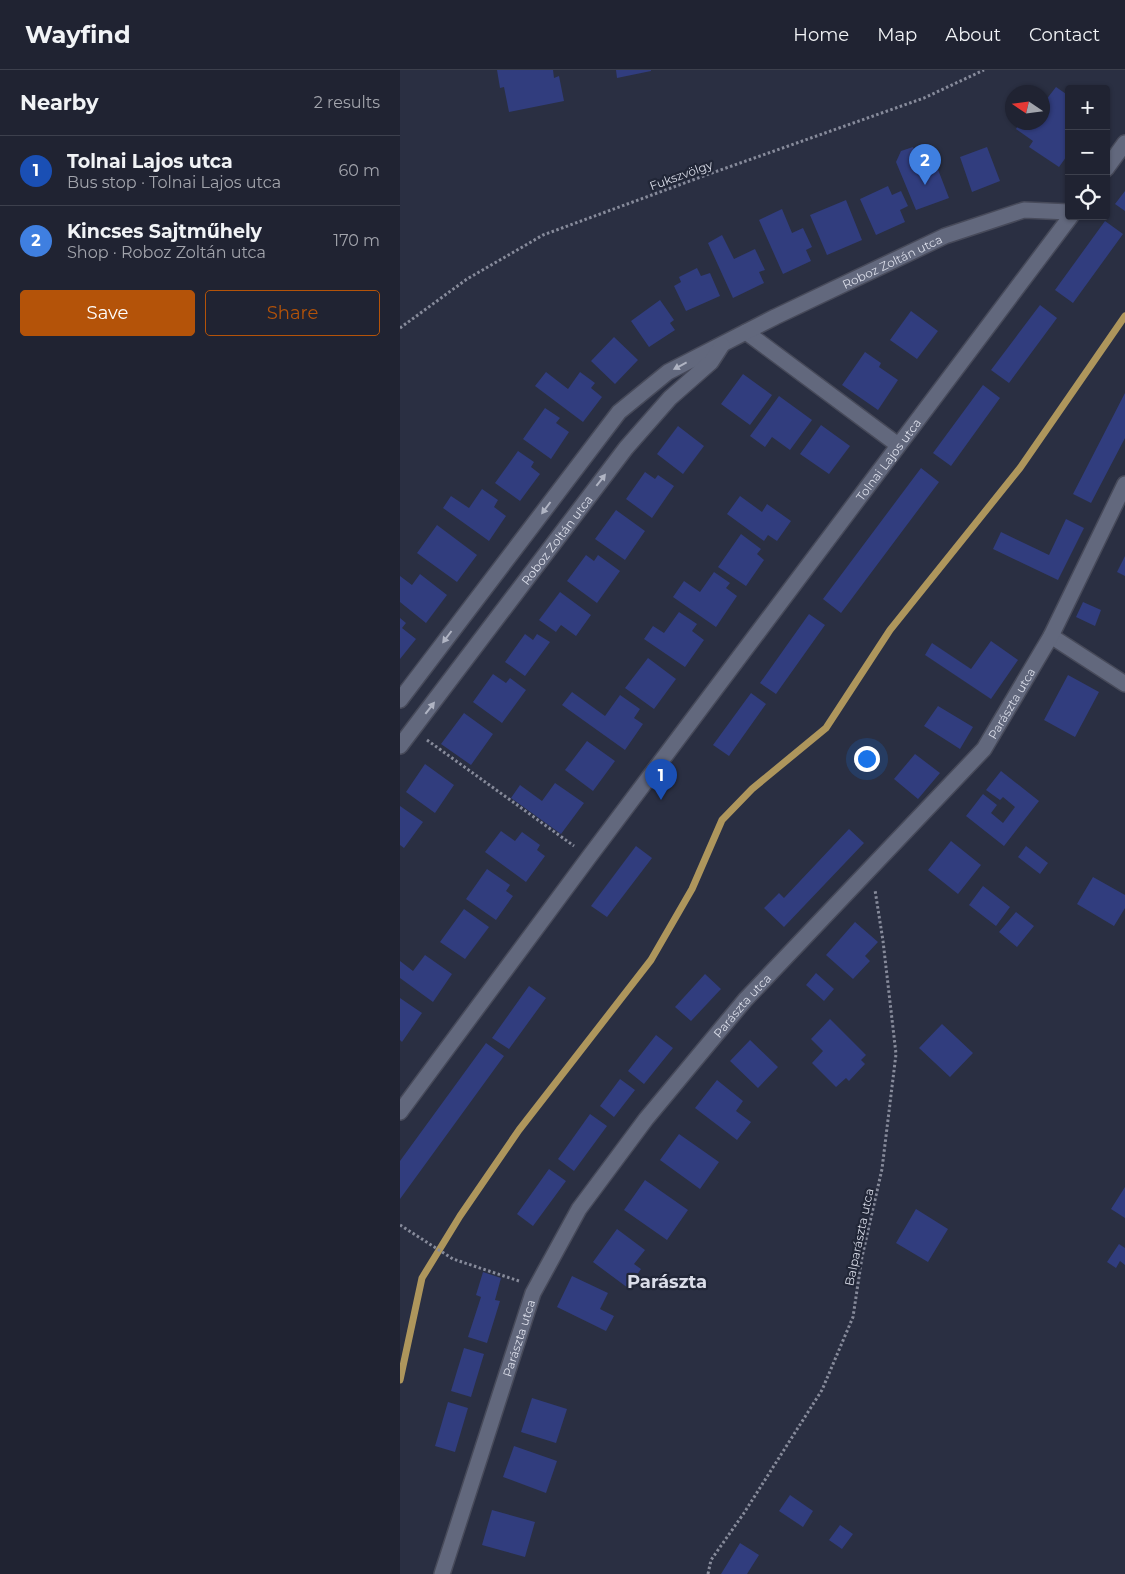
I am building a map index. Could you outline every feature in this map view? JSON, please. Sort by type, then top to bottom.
[{"type":"street","points":[[1110,164],[1125,144]]},
{"type":"street","name":"Roboz Zoltán utca","points":[[400,700],[620,412],[668,372],[723,343],[944,236],[1024,210],[1065,212]]},
{"type":"street","name":"Tolnai Lajos utca","points":[[400,1112],[589,856],[1068,220]]},
{"type":"street","points":[[746,332],[898,445]]},
{"type":"street","name":"Roboz Zoltán utca","points":[[400,746],[626,448],[670,398],[711,362],[723,343]]},
{"type":"street","name":"Parászta utca","points":[[442,1574],[530,1302],[536,1287],[579,1209],[646,1119],[745,1000],[984,749],[1051,636],[1125,484]]},
{"type":"street","points":[[1051,636],[1125,684]]},
{"type":"path","name":"Fukszvölgy","points":[[400,328],[467,279],[543,235],[924,98],[984,70]]},
{"type":"path","points":[[412,730],[589,856]]},
{"type":"path","name":"Balparászta utca","points":[[708,1574],[711,1560],[744,1513],[822,1390],[853,1316],[862,1257],[882,1169],[896,1054],[883,941],[871,868]]},
{"type":"path","points":[[400,1225],[453,1258],[536,1287]]},
{"type":"building","points":[[497,70],[553,70],[554,78],[559,76],[564,101],[509,112],[504,87],[500,88]]},
{"type":"building","points":[[616,70],[651,70],[651,71],[617,78]]},
{"type":"building","points":[[1056,87],[1065,93],[1065,159],[1059,167],[1029,147],[1033,141],[1017,130],[1050,130],[1050,95]]},
{"type":"building","points":[[913,147],[923,172],[937,167],[949,198],[916,210],[896,162],[901,151]]},
{"type":"building","points":[[987,147],[1000,181],[972,192],[960,157]]},
{"type":"building","points":[[888,186],[892,195],[901,191],[908,206],[900,210],[905,222],[876,235],[860,199]]},
{"type":"building","points":[[1125,191],[1125,211],[1115,204]]},
{"type":"building","points":[[846,200],[862,240],[827,255],[810,215]]},
{"type":"building","points":[[782,209],[792,233],[803,228],[812,247],[806,250],[811,261],[783,274],[759,220]]},
{"type":"building","points":[[1105,221],[1123,234],[1073,303],[1055,290]]},
{"type":"building","points":[[722,235],[734,259],[755,249],[765,270],[759,272],[764,283],[733,298],[708,243]]},
{"type":"building","points":[[697,268],[701,276],[710,273],[720,296],[686,311],[674,286],[681,282],[679,277]]},
{"type":"building","points":[[660,300],[674,320],[670,323],[675,330],[649,347],[631,321]]},
{"type":"building","points":[[1040,305],[1057,318],[1009,383],[991,370]]},
{"type":"building","points":[[911,311],[938,331],[917,359],[890,340]]},
{"type":"building","points":[[614,337],[638,360],[615,384],[591,361]]},
{"type":"building","points":[[865,352],[881,363],[879,367],[898,380],[878,410],[842,385]]},
{"type":"building","points":[[546,372],[568,389],[580,372],[595,383],[591,388],[602,397],[583,422],[535,386]]},
{"type":"building","points":[[743,374],[772,395],[750,425],[721,404]]},
{"type":"building","points":[[983,385],[1000,398],[951,466],[933,453]]},
{"type":"building","points":[[1125,393],[1125,438],[1091,503],[1073,494]]},
{"type":"building","points":[[779,396],[812,420],[790,450],[772,437],[765,447],[750,436]]},
{"type":"building","points":[[545,408],[560,418],[556,423],[569,432],[551,459],[523,439]]},
{"type":"building","points":[[821,425],[850,446],[829,474],[800,454]]},
{"type":"building","points":[[678,426],[704,446],[683,474],[657,454]]},
{"type":"building","points":[[518,451],[534,462],[531,467],[540,474],[520,501],[495,483]]},
{"type":"building","points":[[921,468],[939,482],[841,613],[823,599]]},
{"type":"building","points":[[645,472],[655,479],[658,475],[674,486],[652,518],[626,499]]},
{"type":"building","points":[[482,489],[498,500],[494,507],[506,516],[489,541],[443,508],[451,496],[469,508]]},
{"type":"building","points":[[740,496],[762,512],[767,504],[791,521],[777,541],[768,535],[764,541],[727,514]]},
{"type":"building","points":[[616,510],[645,531],[625,560],[595,539]]},
{"type":"building","points":[[1066,519],[1084,528],[1058,580],[993,549],[1001,532],[1049,555]]},
{"type":"building","points":[[437,525],[477,555],[457,582],[417,553]]},
{"type":"building","points":[[741,534],[761,549],[757,554],[764,560],[746,586],[718,567]]},
{"type":"building","points":[[586,555],[594,561],[598,555],[620,571],[597,603],[567,581]]},
{"type":"building","points":[[1125,556],[1125,576],[1117,572]]},
{"type":"building","points":[[714,572],[730,583],[726,588],[737,596],[716,627],[673,597],[684,581],[700,592]]},
{"type":"building","points":[[420,574],[447,595],[426,623],[400,602],[400,576],[412,585]]},
{"type":"building","points":[[560,592],[591,615],[576,636],[561,625],[556,632],[539,620]]},
{"type":"building","points":[[1083,602],[1101,610],[1095,626],[1076,617]]},
{"type":"building","points":[[679,612],[697,624],[692,631],[704,640],[685,667],[644,639],[653,626],[664,633]]},
{"type":"building","points":[[809,614],[825,625],[776,694],[760,683]]},
{"type":"building","points":[[400,618],[406,623],[402,628],[416,639],[400,659]]},
{"type":"building","points":[[525,634],[533,640],[537,634],[550,642],[525,676],[505,662]]},
{"type":"building","points":[[991,641],[1018,660],[991,699],[925,655],[932,643],[971,669]]},
{"type":"building","points":[[648,658],[676,679],[654,709],[625,688]]},
{"type":"building","points":[[493,674],[506,683],[510,678],[526,690],[502,723],[473,702]]},
{"type":"building","points":[[1068,675],[1099,692],[1075,737],[1044,720]]},
{"type":"building","points":[[572,692],[605,716],[620,695],[640,709],[634,718],[643,724],[625,750],[562,705]]},
{"type":"building","points":[[751,693],[766,704],[729,756],[713,745]]},
{"type":"building","points":[[938,706],[973,727],[960,749],[924,726]]},
{"type":"building","points":[[464,713],[493,734],[471,765],[441,744]]},
{"type":"building","points":[[587,741],[615,761],[593,791],[565,770]]},
{"type":"building","points":[[915,754],[940,773],[918,799],[894,779]]},
{"type":"building","points":[[425,764],[454,785],[435,813],[406,792]]},
{"type":"building","points":[[1001,771],[1039,801],[1004,846],[966,816],[983,794],[997,805],[991,813],[1003,823],[1015,807],[1003,797],[1000,800],[986,790]]},
{"type":"building","points":[[555,783],[584,803],[561,834],[511,798],[520,785],[542,801]]},
{"type":"building","points":[[400,806],[423,822],[404,848],[400,845]]},
{"type":"building","points":[[849,829],[864,843],[784,927],[764,908],[779,893],[784,898]]},
{"type":"building","points":[[501,831],[515,841],[522,832],[540,845],[537,850],[545,856],[526,882],[485,852]]},
{"type":"building","points":[[951,841],[981,865],[958,894],[928,870]]},
{"type":"building","points":[[636,846],[652,858],[607,917],[591,906]]},
{"type":"building","points":[[1026,846],[1048,863],[1040,874],[1018,857]]},
{"type":"building","points":[[487,869],[510,885],[506,891],[513,896],[496,920],[466,899]]},
{"type":"building","points":[[1093,877],[1125,895],[1125,908],[1114,926],[1077,904]]},
{"type":"building","points":[[983,886],[1010,907],[996,926],[969,905]]},
{"type":"building","points":[[464,909],[489,927],[465,959],[440,942]]},
{"type":"building","points":[[1016,912],[1034,926],[1017,947],[999,932]]},
{"type":"building","points":[[855,922],[878,942],[865,956],[870,961],[853,979],[826,955]]},
{"type":"building","points":[[425,955],[452,974],[433,1002],[400,978],[400,961],[413,971]]},
{"type":"building","points":[[816,973],[834,989],[824,1001],[806,985]]},
{"type":"building","points":[[705,974],[721,989],[691,1021],[675,1007]]},
{"type":"building","points":[[529,986],[546,998],[509,1049],[492,1038]]},
{"type":"building","points":[[400,998],[422,1013],[402,1042],[400,1040]]},
{"type":"building","points":[[830,1019],[866,1055],[861,1060],[865,1064],[849,1081],[846,1078],[836,1087],[812,1063],[823,1051],[811,1039]]},
{"type":"building","points":[[942,1024],[973,1053],[950,1077],[919,1048]]},
{"type":"building","points":[[656,1035],[673,1048],[644,1084],[628,1071]]},
{"type":"building","points":[[750,1040],[778,1067],[758,1088],[730,1061]]},
{"type":"building","points":[[486,1043],[504,1056],[400,1199],[400,1161]]},
{"type":"building","points":[[620,1079],[635,1090],[614,1117],[600,1106]]},
{"type":"building","points":[[717,1080],[743,1101],[736,1111],[751,1122],[737,1140],[695,1108]]},
{"type":"building","points":[[590,1114],[607,1126],[574,1171],[558,1159]]},
{"type":"building","points":[[679,1134],[719,1162],[700,1189],[660,1160]]},
{"type":"building","points":[[549,1169],[566,1181],[533,1226],[517,1214]]},
{"type":"building","points":[[645,1180],[688,1210],[667,1240],[624,1210]]},
{"type":"building","points":[[1125,1187],[1125,1218],[1111,1209]]},
{"type":"building","points":[[916,1209],[948,1229],[928,1262],[896,1243]]},
{"type":"building","points":[[617,1229],[645,1250],[634,1264],[641,1269],[628,1288],[593,1262]]},
{"type":"building","points":[[1119,1244],[1125,1248],[1125,1265],[1120,1261],[1116,1268],[1107,1262]]},
{"type":"building","points":[[483,1272],[501,1278],[495,1300],[500,1301],[487,1343],[468,1337],[481,1297],[476,1295]]},
{"type":"building","points":[[572,1276],[608,1293],[600,1309],[614,1316],[606,1331],[557,1307]]},
{"type":"building","points":[[464,1348],[484,1354],[471,1397],[451,1391]]},
{"type":"building","points":[[532,1398],[567,1409],[556,1443],[521,1432]]},
{"type":"building","points":[[448,1402],[468,1408],[455,1452],[435,1446]]},
{"type":"building","points":[[514,1446],[557,1461],[546,1493],[503,1477]]},
{"type":"building","points":[[790,1495],[813,1511],[803,1527],[779,1511]]},
{"type":"building","points":[[492,1510],[535,1522],[525,1557],[482,1545]]},
{"type":"building","points":[[840,1525],[853,1534],[842,1549],[829,1540]]},
{"type":"building","points":[[740,1543],[759,1555],[747,1574],[721,1574]]},
{"type":"waterway","points":[[400,1380],[422,1278],[460,1216],[519,1130],[651,960],[692,889],[722,820],[752,789],[826,728],[890,630],[1020,468],[1125,316]]},
{"type":"place","name":"Kincses Sajtműhely","points":[[925,185]]},
{"type":"place","name":"Tolnai Lajos utca","points":[[661,800]]},
{"type":"district","name":"Parászta","points":[[667,1282]]}]
